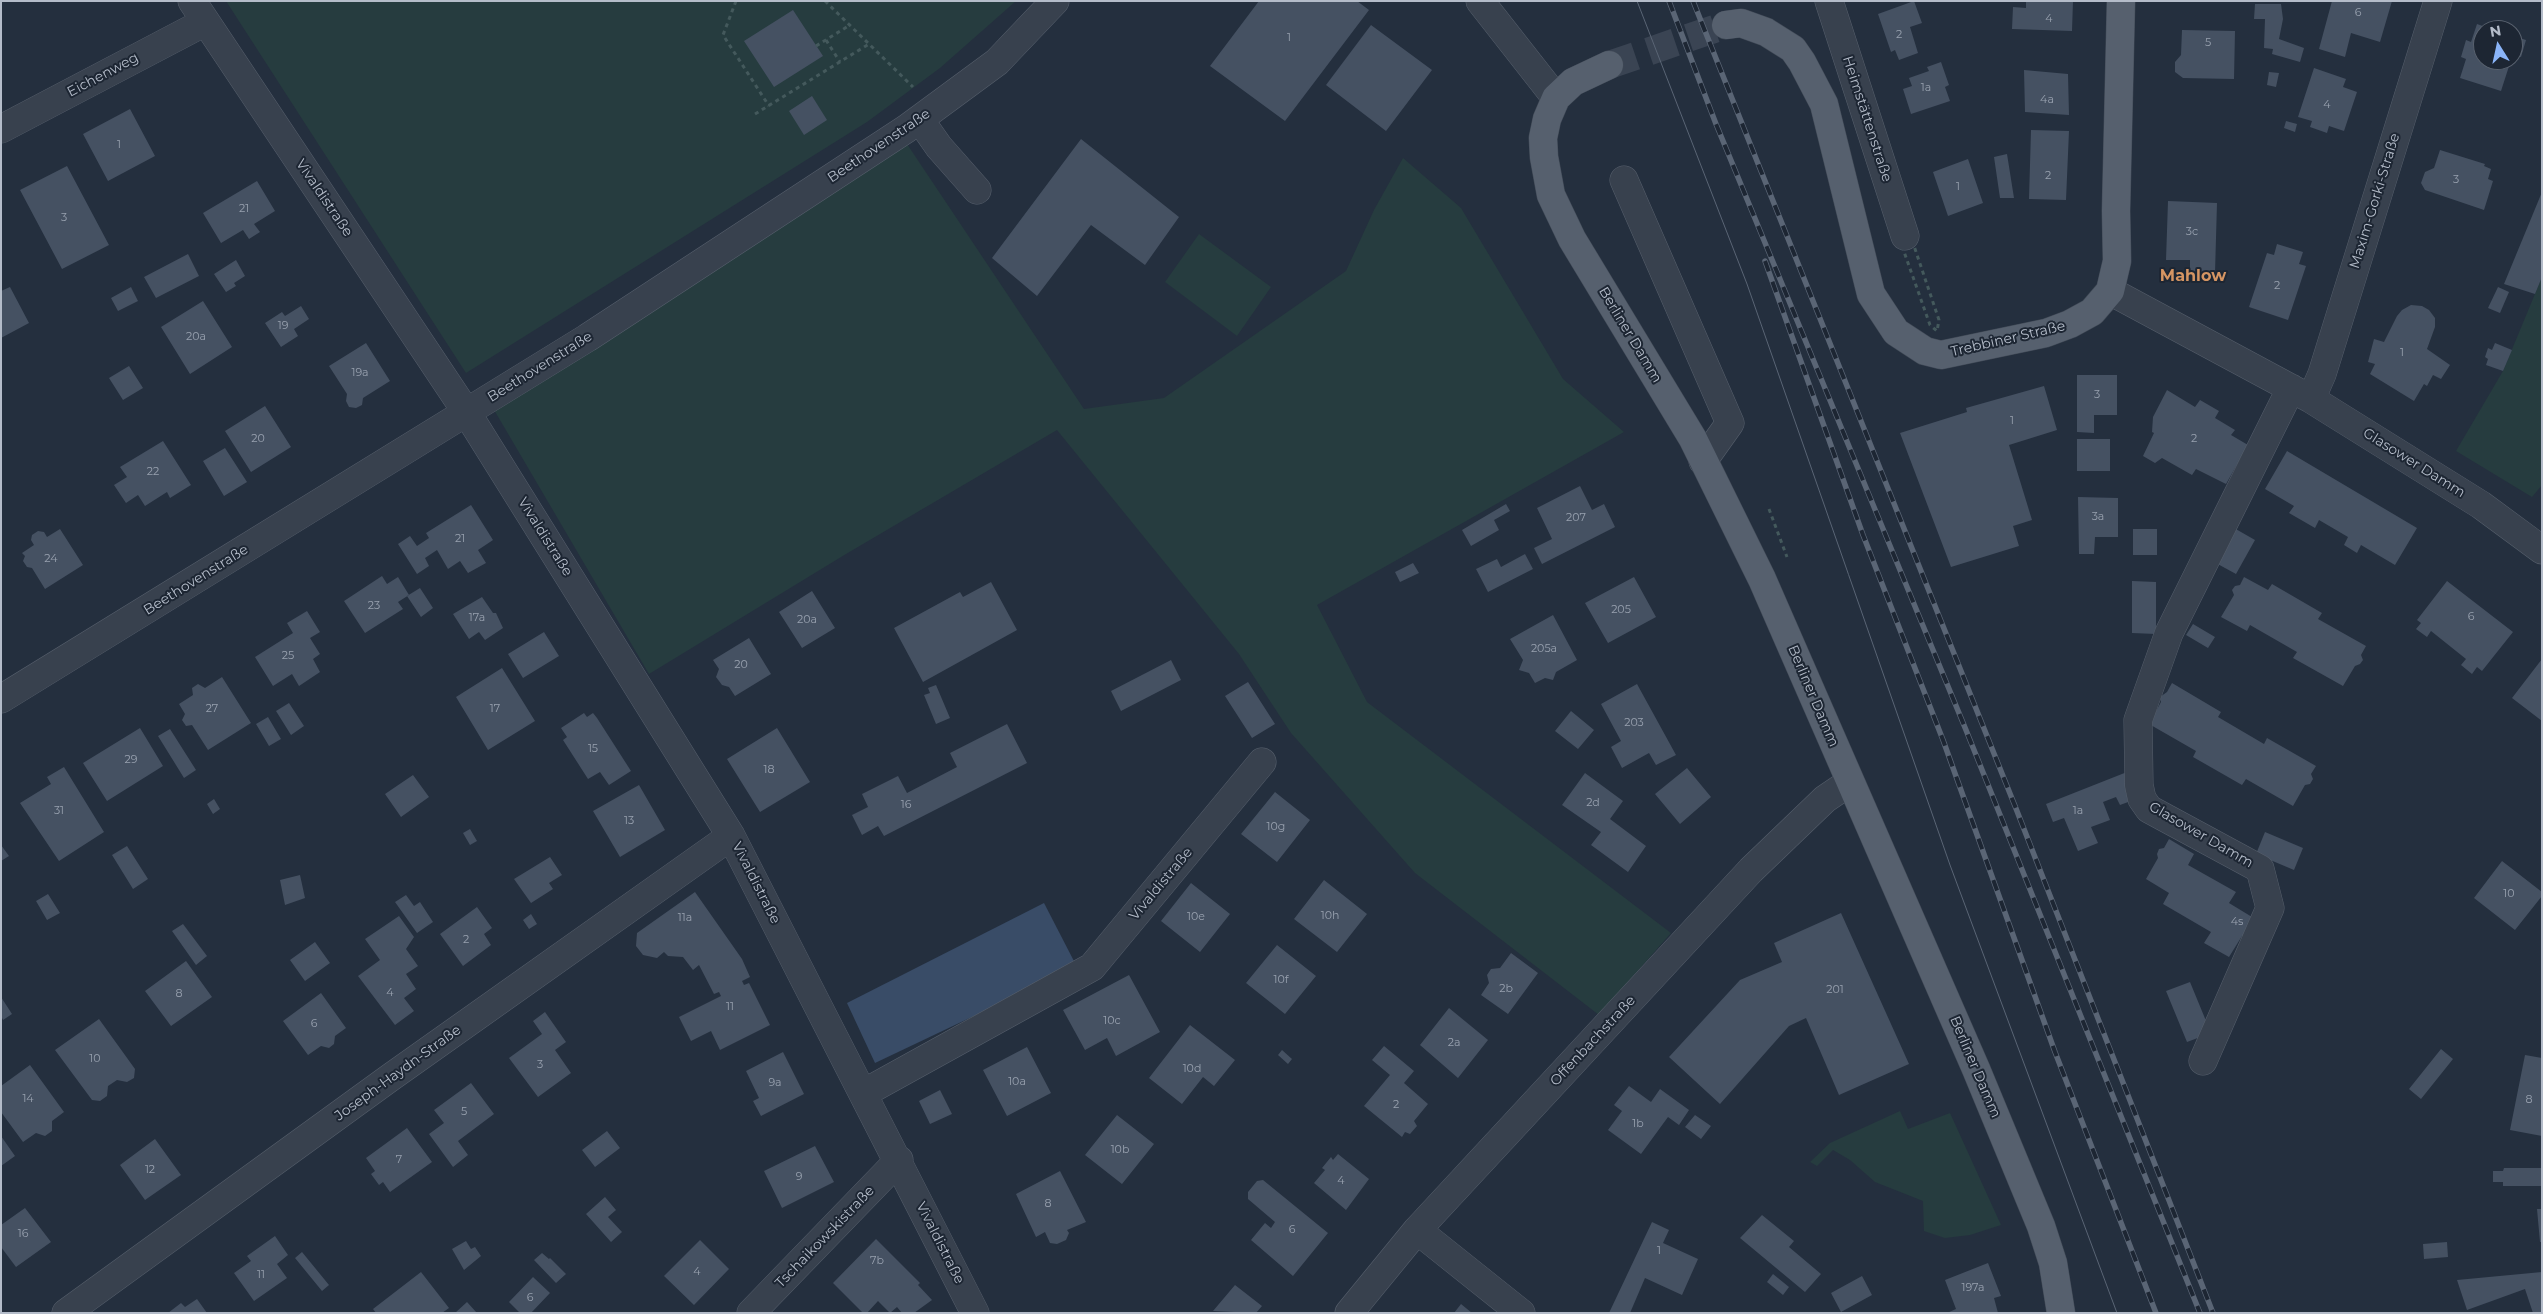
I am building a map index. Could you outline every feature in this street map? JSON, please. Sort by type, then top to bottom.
[{"type":"main road","name":"Trebbiner Straße","points":[[1726,25],[1741,23],[1754,26],[1780,40],[1793,49],[1816,84],[1830,124],[1871,294],[1896,332],[1925,352],[1941,355],[2046,333],[2082,318],[2101,303],[2110,291],[2117,261],[2116,211],[2121,1]]},
{"type":"main road","points":[[1556,98],[1573,82],[1609,65]]},
{"type":"main road","name":"Berliner Damm","points":[[1556,98],[1547,119],[1543,138],[1544,157],[1551,195],[1572,239],[1693,439],[1702,461],[1762,579],[1976,1069],[2041,1226],[2053,1263],[2061,1313]]},
{"type":"street","name":"Beethovenstraße","points":[[1,699],[587,338],[927,115],[997,62],[1055,1]]},
{"type":"street","points":[[1480,1],[1556,98]]},
{"type":"street","name":"Heimstättenstraße","points":[[1829,1],[1905,236]]},
{"type":"street","name":"Maxim-Gorki-Straße","points":[[2301,393],[2322,374],[2438,1]]},
{"type":"street","name":"Eichenweg","points":[[1,129],[199,11]]},
{"type":"street","name":"Vivaldistraße","points":[[199,11],[468,413],[731,836],[899,1160],[975,1313]]},
{"type":"street","points":[[927,115],[939,147],[977,190]]},
{"type":"street","points":[[1624,180],[1730,423],[1702,461]]},
{"type":"street","name":"Glasower Damm","points":[[2110,291],[2301,393],[2539,542]]},
{"type":"street","name":"Glasower Damm","points":[[2203,1061],[2270,908],[2260,869],[2150,808],[2142,799],[2139,785],[2138,720],[2169,633],[2301,393]]},
{"type":"street","name":"Vivaldistraße","points":[[864,1093],[1092,967],[1262,762]]},
{"type":"street","name":"Offenbachstraße","points":[[1349,1313],[1417,1230],[1751,870],[1825,798],[1850,782]]},
{"type":"street","name":"Joseph-Haydn-Straße","points":[[66,1313],[391,1078],[731,836]]},
{"type":"street","name":"Tschaikowskistraße","points":[[751,1313],[899,1160]]},
{"type":"street","points":[[1417,1230],[1521,1313]]},
{"type":"path","points":[[736,1],[724,35],[769,106]]},
{"type":"path","points":[[825,1],[870,44],[927,115]]},
{"type":"path","points":[[816,46],[850,25]]},
{"type":"path","points":[[826,40],[840,62]]},
{"type":"path","points":[[755,114],[870,44]]},
{"type":"path","points":[[1905,236],[1913,243],[1919,260],[1939,320],[1937,330],[1930,325],[1902,246],[1905,236]]},
{"type":"green space","points":[[226,1],[1016,1],[940,68],[867,122],[466,373]]},
{"type":"green space","points":[[905,141],[1084,409],[1164,398],[1346,271],[1374,210],[1403,158],[1461,208],[1563,379],[1624,432],[1317,605],[1367,702],[1671,933],[1599,1015],[1415,873],[1291,733],[1239,654],[1057,430],[846,554],[649,674],[490,403]]},
{"type":"green space","points":[[1199,234],[1271,287],[1237,336],[1165,282]]},
{"type":"green space","points":[[2542,277],[2542,485],[2532,497],[2456,451],[2503,371]]},
{"type":"green space","points":[[1900,1111],[1908,1129],[1950,1113],[2001,1225],[1970,1235],[1945,1238],[1924,1231],[1923,1201],[1875,1182],[1850,1160],[1833,1150],[1817,1166],[1810,1162],[1830,1143]]},
{"type":"water","points":[[1044,903],[1077,967],[875,1063],[847,1003]]},
{"type":"building","points":[[1259,1],[1357,1],[1369,10],[1285,121],[1210,66]]},
{"type":"building","points":[[1914,1],[1922,23],[1910,27],[1918,53],[1899,60],[1895,50],[1891,52],[1878,14]]},
{"type":"building","points":[[2026,1],[2073,1],[2072,31],[2012,29],[2013,7],[2026,8]]},
{"type":"building","points":[[2332,1],[2392,1],[2380,42],[2351,33],[2345,57],[2319,49]]},
{"type":"building","points":[[2255,4],[2281,4],[2283,19],[2279,39],[2304,48],[2300,62],[2272,54],[2273,49],[2264,48],[2265,19],[2254,19]]},
{"type":"building","points":[[793,10],[823,56],[774,87],[744,41]]},
{"type":"building","points":[[1371,25],[1432,70],[1386,131],[1326,85]]},
{"type":"building","points":[[2182,30],[2235,31],[2234,79],[2183,78],[2175,72],[2175,62],[2181,55]]},
{"type":"building","points":[[2473,36],[2473,70],[2508,70],[2501,91],[2460,78],[2466,59],[2461,57],[2466,40],[2471,42]]},
{"type":"building","points":[[2523,39],[2526,40],[2523,50]]},
{"type":"building","points":[[1941,62],[1949,85],[1945,87],[1950,101],[1911,114],[1903,89],[1912,86],[1909,78],[1929,71],[1927,67]]},
{"type":"building","points":[[2314,68],[2346,79],[2343,87],[2357,92],[2344,131],[2329,126],[2327,133],[2310,127],[2312,121],[2298,117]]},
{"type":"building","points":[[2024,70],[2068,74],[2069,115],[2025,112]]},
{"type":"building","points":[[2269,72],[2279,73],[2276,87],[2267,85]]},
{"type":"building","points":[[812,96],[827,120],[804,135],[789,111]]},
{"type":"building","points":[[130,109],[155,156],[108,181],[83,134]]},
{"type":"building","points":[[2286,121],[2297,124],[2295,132],[2284,128]]},
{"type":"building","points":[[2031,130],[2069,131],[2066,200],[2029,199]]},
{"type":"building","points":[[1081,139],[1179,217],[1145,265],[1091,225],[1037,296],[992,258]]},
{"type":"building","points":[[2440,150],[2485,164],[2484,166],[2491,169],[2488,179],[2493,181],[2484,210],[2425,190],[2421,183],[2425,172],[2434,168]]},
{"type":"building","points":[[2007,154],[2014,198],[2000,198],[1994,157]]},
{"type":"building","points":[[1968,159],[1983,203],[1948,216],[1933,172]]},
{"type":"building","points":[[67,166],[109,245],[62,269],[20,190]]},
{"type":"building","points":[[257,181],[275,211],[254,224],[260,232],[249,239],[243,230],[221,243],[203,213]]},
{"type":"building","points":[[2542,192],[2542,277],[2535,294],[2504,284]]},
{"type":"building","points":[[2168,201],[2217,203],[2215,273],[2190,272],[2190,260],[2166,260]]},
{"type":"building","points":[[2277,244],[2303,252],[2299,264],[2306,266],[2288,320],[2249,307],[2267,253],[2274,255]]},
{"type":"building","points":[[188,254],[199,276],[156,298],[144,277]]},
{"type":"building","points":[[236,260],[245,276],[234,283],[236,286],[226,292],[214,274]]},
{"type":"building","points":[[10,287],[29,323],[1,338],[1,291]]},
{"type":"building","points":[[131,287],[138,301],[118,311],[111,298]]},
{"type":"building","points":[[2498,287],[2509,292],[2500,313],[2488,308]]},
{"type":"building","points":[[203,301],[232,347],[190,374],[161,327]]},
{"type":"building","points":[[2411,305],[2422,306],[2429,310],[2435,318],[2435,327],[2427,349],[2450,365],[2441,379],[2433,375],[2427,386],[2424,384],[2414,401],[2370,374],[2375,364],[2368,362],[2374,339],[2384,342],[2397,316],[2402,310]]},
{"type":"building","points":[[301,306],[309,319],[294,329],[298,336],[281,347],[265,323],[282,312],[285,316]]},
{"type":"building","points":[[366,343],[390,381],[363,398],[362,405],[356,408],[349,407],[346,401],[347,394],[329,366]]},
{"type":"building","points":[[2495,343],[2512,350],[2503,371],[2486,365],[2488,359],[2485,357],[2488,348],[2492,350]]},
{"type":"building","points":[[129,366],[143,388],[123,400],[109,378]]},
{"type":"building","points":[[2077,375],[2117,375],[2117,415],[2094,415],[2094,433],[2077,432]]},
{"type":"building","points":[[2044,386],[2057,430],[2009,445],[2032,520],[2013,526],[2019,546],[1951,567],[1900,433],[1967,412],[1966,408]]},
{"type":"building","points":[[2167,390],[2195,407],[2200,400],[2219,411],[2215,418],[2235,430],[2231,435],[2248,445],[2226,484],[2196,469],[2192,475],[2162,458],[2155,463],[2143,456],[2154,433],[2152,432],[2153,417]]},
{"type":"building","points":[[265,406],[291,447],[251,472],[225,431]]},
{"type":"building","points":[[2077,439],[2110,439],[2110,471],[2077,471]]},
{"type":"building","points":[[163,441],[191,485],[170,498],[167,492],[145,506],[138,495],[126,503],[114,485],[127,477],[120,467]]},
{"type":"building","points":[[225,448],[247,482],[224,496],[203,461]]},
{"type":"building","points":[[2287,451],[2417,528],[2395,565],[2361,545],[2357,553],[2344,545],[2348,537],[2319,520],[2315,528],[2289,513],[2294,506],[2265,489]]},
{"type":"building","points":[[1580,486],[1592,510],[1604,504],[1615,527],[1542,564],[1534,548],[1552,539],[1537,508]]},
{"type":"building","points":[[2078,497],[2118,498],[2118,537],[2095,537],[2094,554],[2079,554]]},
{"type":"building","points":[[1506,504],[1510,511],[1494,520],[1499,530],[1471,546],[1462,530]]},
{"type":"building","points":[[471,505],[493,540],[478,550],[486,563],[468,573],[460,561],[448,569],[437,550],[425,558],[429,566],[417,574],[398,544],[410,536],[417,546],[429,538],[426,533]]},
{"type":"building","points":[[2234,528],[2255,540],[2236,574],[2214,562]]},
{"type":"building","points":[[60,529],[83,565],[45,589],[32,568],[27,567],[23,561],[25,556],[22,553],[34,545],[31,540],[32,535],[38,531],[44,532],[47,537]]},
{"type":"building","points":[[2133,529],[2157,529],[2157,555],[2133,555]]},
{"type":"building","points":[[1525,554],[1533,569],[1488,592],[1476,569],[1497,559],[1501,567]]},
{"type":"building","points":[[1413,563],[1419,573],[1400,582],[1395,572]]},
{"type":"building","points":[[382,576],[387,584],[398,577],[409,595],[398,602],[403,609],[365,633],[344,601]]},
{"type":"building","points":[[1634,577],[1656,617],[1608,643],[1585,603]]},
{"type":"building","points":[[2244,577],[2268,590],[2272,584],[2322,613],[2318,619],[2366,646],[2361,655],[2363,660],[2355,666],[2343,686],[2293,658],[2297,652],[2250,625],[2247,631],[2221,617],[2234,595],[2232,590],[2235,586],[2240,585]]},
{"type":"building","points":[[2132,581],[2156,582],[2156,634],[2132,633]]},
{"type":"building","points":[[2447,581],[2513,632],[2482,671],[2477,667],[2472,674],[2461,665],[2466,659],[2431,631],[2427,637],[2416,629],[2421,623],[2417,620]]},
{"type":"building","points":[[991,582],[1017,630],[923,682],[894,628],[960,592],[963,597]]},
{"type":"building","points":[[420,588],[433,608],[421,617],[407,596]]},
{"type":"building","points":[[812,591],[835,628],[802,648],[779,612]]},
{"type":"building","points":[[482,597],[493,613],[496,613],[503,628],[485,640],[479,632],[469,639],[453,614]]},
{"type":"building","points":[[307,611],[320,632],[310,638],[320,654],[313,659],[320,672],[299,686],[292,674],[273,686],[255,657],[293,633],[287,623]]},
{"type":"building","points":[[1553,615],[1577,660],[1556,672],[1553,680],[1545,678],[1535,683],[1529,673],[1519,670],[1523,660],[1510,639]]},
{"type":"building","points":[[2193,624],[2215,637],[2208,648],[2186,635]]},
{"type":"building","points":[[544,632],[559,656],[523,678],[508,654]]},
{"type":"building","points":[[749,638],[771,674],[735,696],[729,687],[722,685],[716,677],[719,669],[713,660]]},
{"type":"building","points":[[2542,659],[2542,721],[2512,698]]},
{"type":"building","points":[[1171,660],[1181,680],[1121,711],[1111,691]]},
{"type":"building","points":[[502,668],[535,721],[488,750],[456,697]]},
{"type":"building","points":[[222,677],[251,723],[208,750],[192,725],[186,726],[182,720],[185,714],[179,704],[193,695],[192,688],[198,684],[205,688]]},
{"type":"building","points":[[1248,682],[1275,724],[1252,738],[1225,696]]},
{"type":"building","points":[[2172,683],[2221,712],[2218,717],[2264,744],[2267,738],[2316,766],[2311,774],[2313,779],[2310,784],[2305,785],[2293,806],[2246,779],[2242,785],[2193,757],[2196,751],[2149,724],[2161,702],[2160,697],[2167,692]]},
{"type":"building","points":[[1637,684],[1676,755],[1656,765],[1649,753],[1622,768],[1611,747],[1621,741],[1601,704]]},
{"type":"building","points":[[936,685],[950,718],[936,724],[924,695],[930,693],[928,688]]},
{"type":"building","points":[[289,703],[304,726],[291,735],[276,711]]},
{"type":"building","points":[[1571,711],[1594,730],[1578,749],[1555,731]]},
{"type":"building","points":[[584,713],[587,717],[593,713],[631,771],[609,785],[600,772],[588,779],[563,740],[567,737],[561,728]]},
{"type":"building","points":[[268,717],[281,739],[269,746],[256,724]]},
{"type":"building","points":[[1007,724],[1027,763],[884,836],[878,826],[862,835],[852,815],[868,807],[862,794],[898,776],[907,793],[957,767],[950,753]]},
{"type":"building","points":[[140,728],[163,766],[107,801],[83,763]]},
{"type":"building","points":[[777,728],[810,782],[760,812],[727,759]]},
{"type":"building","points":[[170,729],[196,770],[184,778],[158,736]]},
{"type":"building","points":[[64,767],[104,832],[59,861],[20,803],[51,784],[47,777]]},
{"type":"building","points":[[1687,768],[1711,797],[1680,824],[1655,794]]},
{"type":"building","points":[[2127,772],[2131,801],[2120,805],[2116,797],[2103,802],[2110,820],[2091,827],[2098,843],[2078,851],[2064,818],[2053,822],[2046,804]]},
{"type":"building","points":[[1585,773],[1623,801],[1610,819],[1646,846],[1628,872],[1591,845],[1601,832],[1562,805]]},
{"type":"building","points":[[413,775],[429,797],[401,817],[385,794]]},
{"type":"building","points":[[639,785],[665,830],[620,857],[593,811]]},
{"type":"building","points":[[1275,792],[1310,820],[1277,862],[1241,834]]},
{"type":"building","points":[[214,799],[220,809],[213,814],[207,804]]},
{"type":"building","points":[[470,829],[477,841],[470,845],[463,833]]},
{"type":"building","points":[[2265,832],[2303,848],[2294,870],[2256,854]]},
{"type":"building","points":[[2169,839],[2194,854],[2188,865],[2236,892],[2229,903],[2252,917],[2246,936],[2242,936],[2229,957],[2204,943],[2211,932],[2163,904],[2169,893],[2146,879],[2158,858],[2159,849],[2164,848]]},
{"type":"building","points":[[1,845],[9,856],[1,861]]},
{"type":"building","points":[[127,846],[148,879],[133,889],[112,855]]},
{"type":"building","points":[[550,857],[562,875],[549,883],[553,889],[531,903],[514,879]]},
{"type":"building","points":[[2502,861],[2542,892],[2542,896],[2515,930],[2474,898]]},
{"type":"building","points":[[300,875],[305,898],[285,905],[280,880]]},
{"type":"building","points":[[1324,880],[1367,914],[1337,952],[1294,919]]},
{"type":"building","points":[[1191,883],[1230,914],[1200,952],[1161,921]]},
{"type":"building","points":[[695,892],[742,959],[750,977],[742,981],[744,985],[749,983],[770,1025],[720,1050],[711,1031],[691,1041],[679,1017],[721,996],[719,992],[714,994],[699,965],[693,970],[683,957],[668,956],[664,952],[657,958],[643,955],[636,946],[637,933]]},
{"type":"building","points":[[48,894],[60,913],[47,920],[36,901]]},
{"type":"building","points":[[406,895],[414,906],[420,902],[433,922],[417,933],[395,902]]},
{"type":"building","points":[[477,907],[492,928],[484,934],[491,945],[463,966],[440,934]]},
{"type":"building","points":[[1841,913],[1909,1064],[1839,1095],[1806,1018],[1789,1026],[1720,1104],[1669,1057],[1740,980],[1782,962],[1774,943]]},
{"type":"building","points":[[531,914],[537,924],[529,929],[523,920]]},
{"type":"building","points":[[399,916],[414,937],[406,949],[418,966],[406,974],[416,989],[404,998],[414,1011],[395,1025],[358,976],[380,960],[365,939]]},
{"type":"building","points":[[183,924],[207,956],[196,965],[172,931]]},
{"type":"building","points":[[315,942],[330,963],[305,981],[290,960]]},
{"type":"building","points":[[1277,945],[1316,976],[1285,1014],[1246,983]]},
{"type":"building","points":[[1511,953],[1538,973],[1508,1014],[1481,995],[1489,983],[1487,975],[1491,969],[1500,968]]},
{"type":"building","points":[[186,961],[212,997],[171,1026],[145,991]]},
{"type":"building","points":[[1129,975],[1160,1032],[1116,1056],[1107,1038],[1085,1050],[1063,1010]]},
{"type":"building","points":[[2190,982],[2211,1033],[2187,1042],[2166,991]]},
{"type":"building","points":[[321,993],[346,1028],[335,1036],[334,1044],[329,1048],[321,1046],[308,1055],[283,1021]]},
{"type":"building","points":[[1,997],[12,1014],[3,1020],[1,1016]]},
{"type":"building","points":[[1449,1008],[1488,1040],[1458,1078],[1420,1045]]},
{"type":"building","points":[[545,1012],[566,1042],[555,1050],[571,1073],[538,1097],[509,1058],[542,1034],[533,1021]]},
{"type":"building","points":[[99,1019],[135,1069],[134,1078],[127,1082],[117,1080],[108,1086],[107,1096],[100,1101],[92,1100],[55,1050]]},
{"type":"building","points":[[1190,1025],[1235,1060],[1214,1086],[1203,1077],[1182,1104],[1149,1078]]},
{"type":"building","points":[[1384,1046],[1414,1071],[1404,1083],[1428,1104],[1414,1121],[1417,1126],[1410,1134],[1405,1132],[1402,1137],[1364,1106],[1390,1075],[1372,1060]]},
{"type":"building","points":[[1027,1047],[1051,1093],[1007,1116],[983,1070]]},
{"type":"building","points":[[2441,1049],[2453,1059],[2421,1099],[2409,1089]]},
{"type":"building","points":[[1282,1050],[1292,1059],[1288,1064],[1278,1055]]},
{"type":"building","points":[[783,1052],[804,1094],[761,1116],[753,1101],[759,1098],[746,1071]]},
{"type":"building","points":[[2525,1055],[2542,1058],[2542,1136],[2510,1130]]},
{"type":"building","points":[[30,1065],[64,1112],[52,1121],[52,1131],[45,1136],[36,1133],[23,1142],[1,1112],[1,1086]]},
{"type":"building","points":[[471,1083],[494,1114],[458,1141],[468,1155],[453,1167],[429,1134],[444,1123],[434,1110]]},
{"type":"building","points":[[1629,1086],[1651,1102],[1660,1089],[1689,1110],[1679,1125],[1668,1117],[1641,1154],[1608,1130],[1622,1111],[1614,1105]]},
{"type":"building","points":[[940,1090],[952,1114],[930,1124],[919,1101]]},
{"type":"building","points":[[1117,1115],[1154,1144],[1122,1184],[1085,1155]]},
{"type":"building","points":[[1695,1115],[1711,1126],[1701,1139],[1685,1127]]},
{"type":"building","points":[[407,1128],[432,1162],[390,1192],[383,1182],[379,1185],[371,1174],[375,1171],[366,1158]]},
{"type":"building","points":[[607,1131],[620,1148],[595,1167],[582,1150]]},
{"type":"building","points":[[1,1136],[15,1156],[1,1166]]},
{"type":"building","points":[[155,1139],[181,1175],[145,1200],[120,1165]]},
{"type":"building","points":[[815,1146],[834,1182],[782,1208],[764,1171]]},
{"type":"building","points":[[1338,1154],[1369,1179],[1346,1210],[1314,1183],[1325,1170],[1322,1168],[1331,1157],[1333,1160]]},
{"type":"building","points":[[2504,1168],[2542,1168],[2542,1186],[2503,1186],[2503,1182],[2493,1182],[2493,1171],[2503,1171]]},
{"type":"building","points":[[1060,1171],[1086,1222],[1067,1230],[1069,1233],[1066,1240],[1057,1244],[1050,1243],[1045,1232],[1036,1237],[1016,1194]]},
{"type":"building","points":[[1263,1180],[1328,1233],[1293,1276],[1251,1240],[1265,1223],[1271,1228],[1275,1222],[1248,1199],[1248,1192],[1257,1181]]},
{"type":"building","points":[[605,1197],[616,1210],[608,1217],[622,1232],[611,1242],[586,1214]]},
{"type":"building","points":[[25,1208],[51,1242],[16,1267],[1,1247],[1,1225]]},
{"type":"building","points":[[2537,1209],[2542,1209],[2542,1242],[2540,1242]]},
{"type":"building","points":[[1762,1215],[1794,1241],[1789,1247],[1821,1274],[1805,1292],[1740,1238]]},
{"type":"building","points":[[1652,1222],[1669,1230],[1663,1243],[1698,1259],[1682,1295],[1645,1278],[1630,1313],[1609,1313]]},
{"type":"building","points":[[275,1236],[288,1255],[277,1264],[287,1278],[254,1301],[234,1273],[251,1261],[247,1256]]},
{"type":"building","points":[[876,1239],[920,1283],[918,1285],[932,1300],[914,1313],[902,1313],[897,1307],[890,1313],[878,1301],[867,1313],[863,1313],[833,1283]]},
{"type":"building","points":[[700,1240],[729,1269],[694,1305],[664,1276]]},
{"type":"building","points":[[466,1241],[471,1249],[475,1247],[481,1256],[464,1270],[452,1249]]},
{"type":"building","points":[[2447,1242],[2448,1257],[2424,1259],[2423,1244]]},
{"type":"building","points":[[302,1252],[329,1285],[322,1291],[295,1258]]},
{"type":"building","points":[[542,1253],[550,1258],[566,1274],[556,1283],[534,1260]]},
{"type":"building","points":[[1988,1263],[2001,1296],[1994,1298],[1998,1313],[1947,1313],[1956,1309],[1945,1280]]},
{"type":"building","points":[[421,1272],[449,1308],[442,1313],[376,1313],[373,1309]]},
{"type":"building","points":[[2542,1272],[2542,1313],[2533,1313],[2525,1289],[2467,1310],[2457,1280]]},
{"type":"building","points":[[1773,1274],[1789,1287],[1783,1295],[1767,1282]]},
{"type":"building","points":[[1862,1276],[1872,1295],[1841,1312],[1831,1293]]},
{"type":"building","points":[[533,1277],[550,1293],[531,1313],[520,1313],[509,1302]]},
{"type":"building","points":[[1235,1285],[1262,1306],[1256,1313],[1213,1311]]},
{"type":"building","points":[[197,1299],[207,1313],[168,1313],[181,1303],[185,1307]]},
{"type":"building","points":[[467,1302],[477,1313],[455,1313]]},
{"type":"building","points":[[1461,1304],[1472,1313],[1454,1313]]},
{"type":"tunnel","points":[[1609,65],[1726,25]]},
{"type":"tram line","points":[[1637,1],[1747,284],[1950,865],[2117,1313]]},
{"type":"railway","points":[[1669,1],[1716,124],[1966,730],[2200,1313]]},
{"type":"railway","points":[[1693,1],[2015,806],[2213,1313]]},
{"type":"railway","points":[[1765,261],[1863,535],[1943,740],[2055,1052],[2156,1313]]},
{"type":"district","name":"Mahlow","points":[[2193,276]]}]
